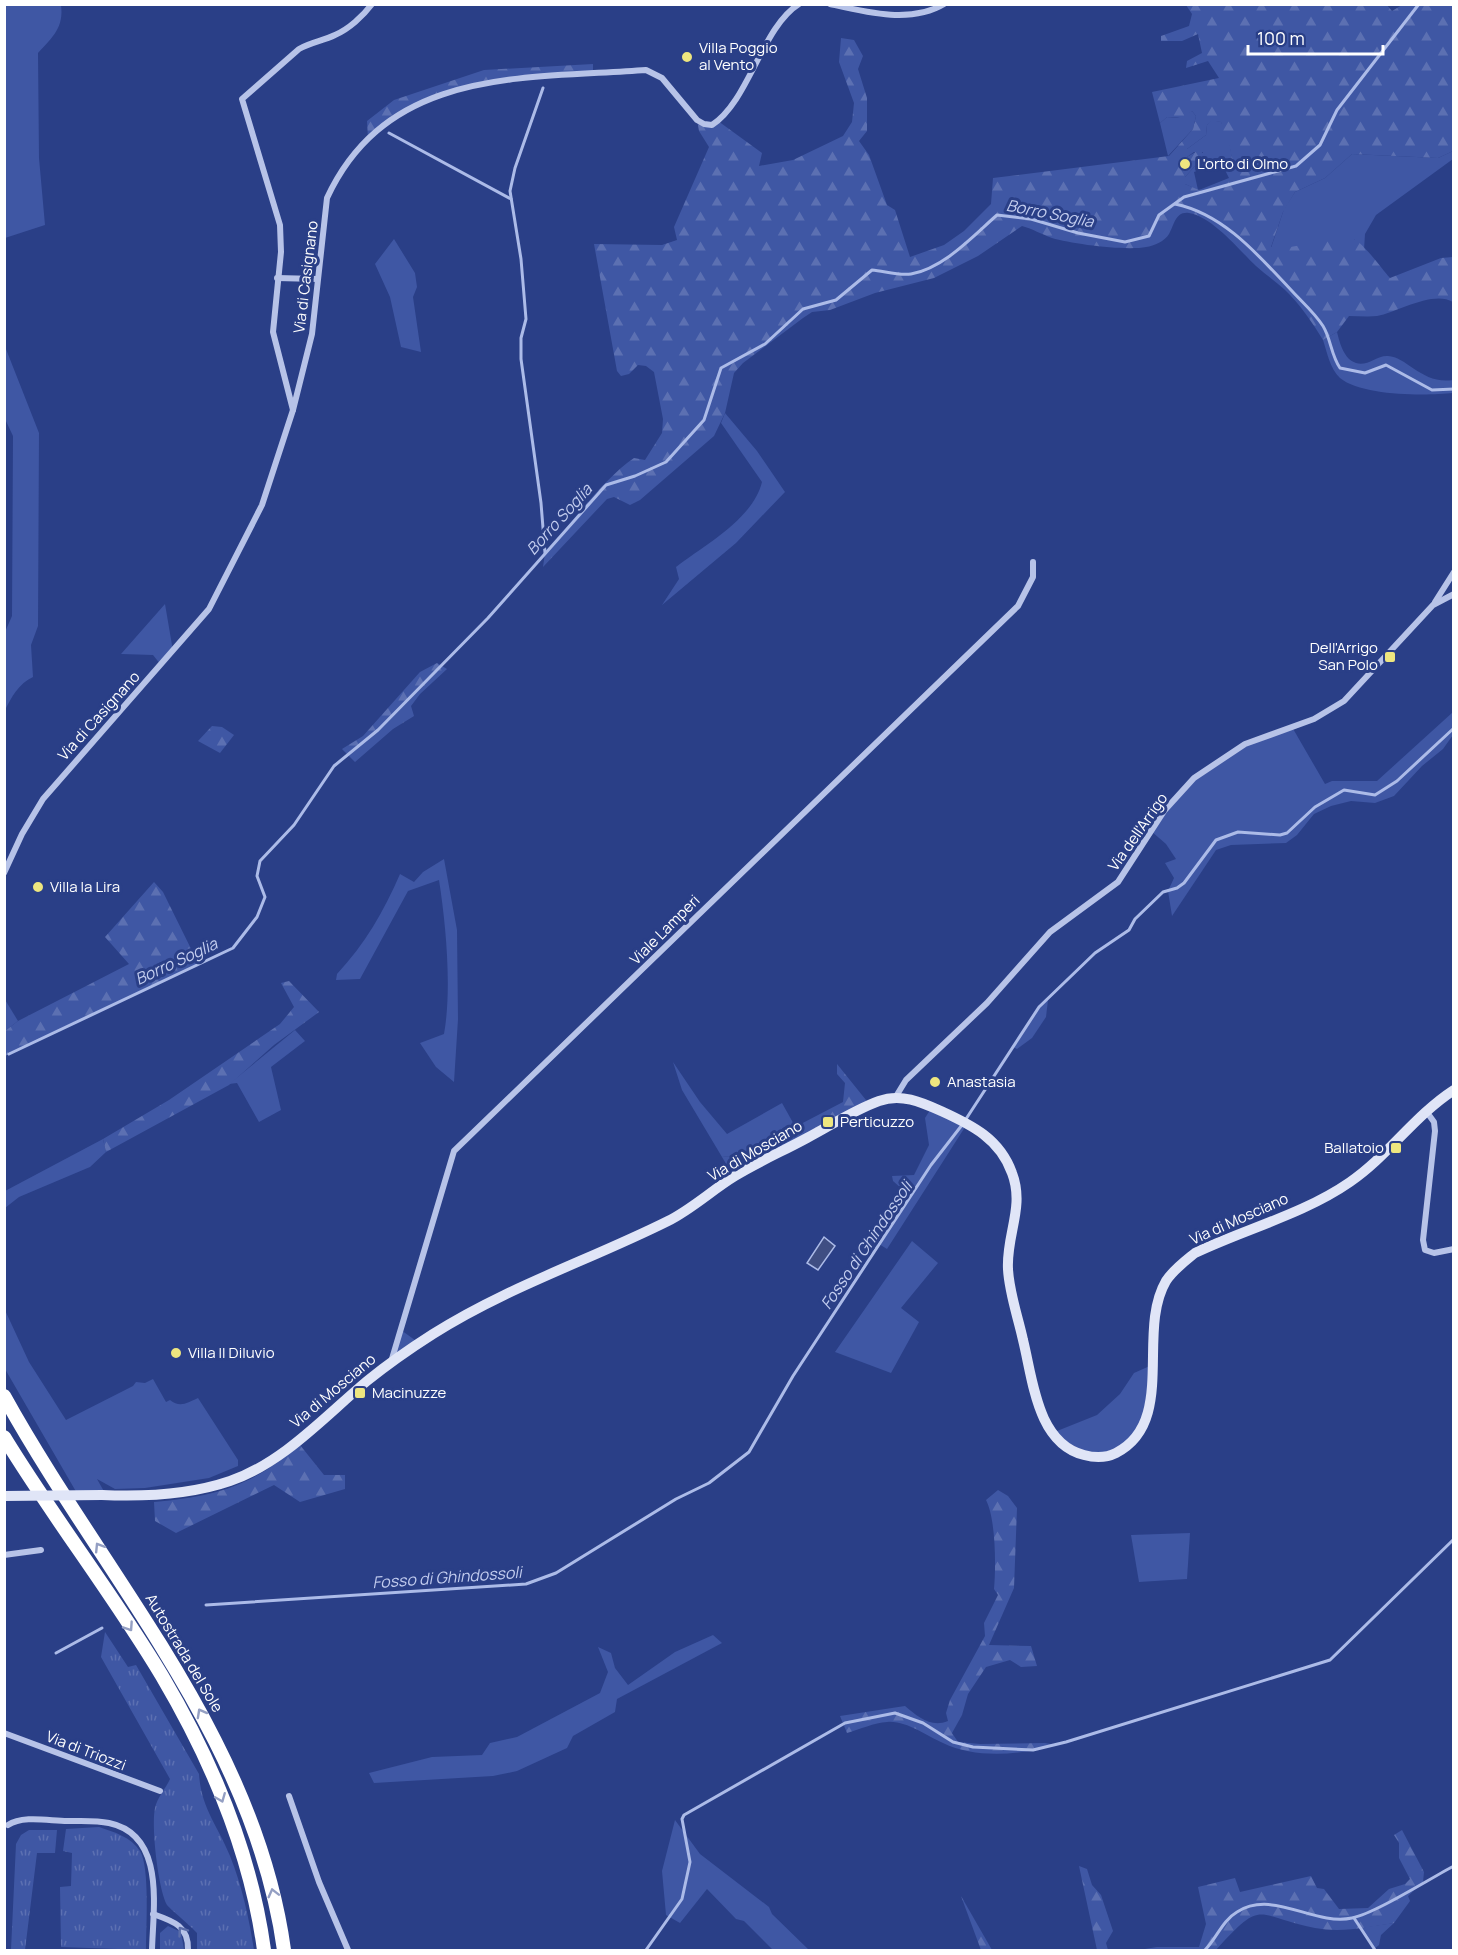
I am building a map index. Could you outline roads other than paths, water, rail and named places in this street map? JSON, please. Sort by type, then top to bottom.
[{"type":"highway","name":"Autostrada del Sole","points":[[4,1396],[27,1437],[176,1670],[232,1772],[266,1863],[284,1950]]},
{"type":"highway","name":"Autostrada del Sole","points":[[4,1437],[162,1676],[195,1741],[234,1829],[248,1871],[264,1950]]},
{"type":"main road","name":"Via di Mosciano","points":[[4,1496],[164,1495],[200,1489],[249,1473],[297,1441],[391,1362],[480,1306],[672,1220],[734,1177],[862,1108],[895,1098],[923,1103],[956,1118],[984,1133],[1004,1155],[1016,1183],[1018,1211],[1007,1266],[1040,1408],[1054,1437],[1078,1454],[1103,1457],[1117,1453],[1129,1443],[1148,1414],[1152,1398],[1152,1327],[1156,1307],[1167,1278],[1195,1253],[1302,1207],[1349,1183],[1369,1168],[1426,1111],[1454,1090]]},
{"type":"street","points":[[293,410],[273,332],[281,252],[280,225],[242,99],[299,49],[309,43],[336,35],[364,14],[372,4]]},
{"type":"street","name":"Via di Casignano","points":[[4,873],[22,834],[43,799],[178,646],[218,595],[262,504],[293,410],[312,334],[327,198],[334,183],[370,135],[404,110],[427,98],[481,82],[646,70],[662,78],[697,120],[712,125],[726,111],[784,18],[800,4]]},
{"type":"street","points":[[830,4],[872,14],[927,11],[944,4]]},
{"type":"street","points":[[277,278],[317,279]]},
{"type":"street","name":"Viale Lamperi","points":[[391,1362],[454,1151],[1017,606],[1033,577],[1033,562]]},
{"type":"street","points":[[1433,605],[1454,572]]},
{"type":"street","name":"Via dell'Arrigo","points":[[895,1098],[906,1080],[987,1003],[1050,933],[1118,882],[1164,811],[1194,778],[1245,744],[1314,718],[1344,701],[1433,605],[1454,594]]},
{"type":"street","points":[[1426,1111],[1434,1122],[1435,1131],[1423,1240],[1425,1250],[1434,1253],[1454,1249]]},
{"type":"street","points":[[4,1555],[41,1550]]},
{"type":"street","name":"Via di Triozzi","points":[[4,1733],[160,1791]]},
{"type":"street","points":[[290,1796],[319,1882],[348,1950]]},
{"type":"street","points":[[6,1825],[21,1820],[98,1821],[125,1829],[137,1838],[150,1861],[153,1914],[152,1950]]},
{"type":"street","points":[[153,1914],[181,1926],[188,1938],[188,1950]]},
{"type":"waterway","name":"Borro Soglia","points":[[9,1054],[233,948],[257,917],[265,897],[257,876],[260,861],[294,825],[334,766],[378,730],[488,618],[606,485],[635,476],[666,462],[704,420],[721,368],[765,344],[803,309],[836,300],[872,270],[911,274],[935,265],[957,250],[997,215],[1031,219],[1078,233],[1125,242],[1149,236],[1159,215],[1184,197],[1296,166],[1320,145],[1337,110],[1419,4]]},
{"type":"waterway","points":[[543,88],[515,168],[510,191],[521,259],[526,319],[521,338],[521,359],[541,503],[545,553]]},
{"type":"waterway","points":[[389,133],[511,199]]},
{"type":"waterway","points":[[1175,204],[1209,217],[1240,238],[1320,321],[1340,368],[1365,373],[1386,365],[1432,390],[1454,389]]},
{"type":"waterway","name":"Fosso di Ghindossoli","points":[[966,1119],[1039,1007],[1095,953],[1129,930],[1135,919],[1163,892],[1177,888],[1184,883],[1216,840],[1238,832],[1280,835],[1287,833],[1315,807],[1344,790],[1375,795],[1397,781],[1454,728]]},
{"type":"waterway","name":"Fosso di Ghindossoli","points":[[206,1605],[526,1584],[556,1573],[676,1499],[709,1483],[749,1452],[793,1376],[931,1165],[962,1125]]},
{"type":"waterway","points":[[646,1950],[682,1899],[690,1862],[682,1819],[684,1815],[845,1723],[895,1713],[923,1723],[953,1742],[973,1747],[1033,1750],[1066,1742],[1330,1660],[1454,1539]]},
{"type":"waterway","name":"Fosso di Ghindossoli","points":[[56,1653],[102,1628]]},
{"type":"waterway","points":[[1205,1950],[1232,1915],[1251,1906],[1265,1904],[1323,1917],[1352,1918],[1388,1903],[1454,1866]]},
{"type":"waterway","points":[[1354,1918],[1375,1950]]},
{"type":"place","name":"Villa Poggio al Vento","points":[[687,57]]},
{"type":"place","name":"L'orto di Olmo","points":[[1185,164]]},
{"type":"place","name":"Dell'Arrigo San Polo","points":[[1390,657]]},
{"type":"place","name":"Villa la Lira","points":[[38,887]]},
{"type":"place","name":"Anastasia","points":[[935,1082]]},
{"type":"place","name":"Perticuzzo","points":[[828,1122]]},
{"type":"place","name":"Ballatoio","points":[[1396,1148]]},
{"type":"place","name":"Villa Il Diluvio","points":[[176,1353]]},
{"type":"place","name":"Macinuzze","points":[[360,1393]]}]
